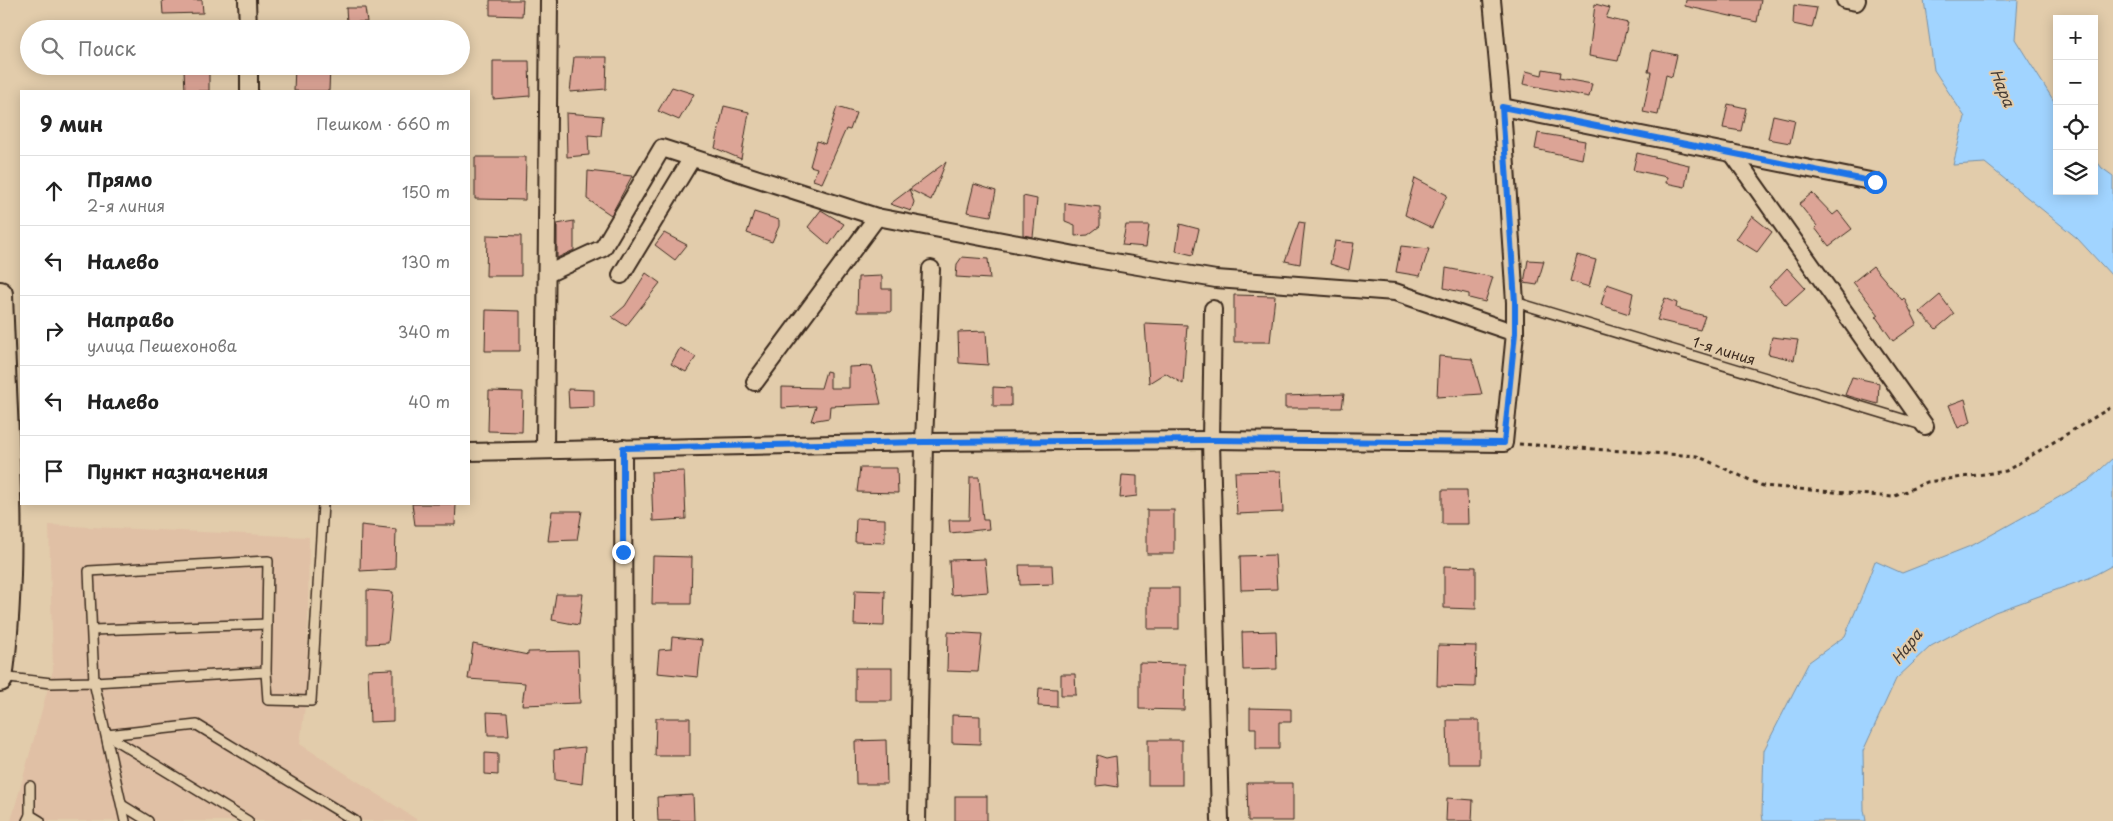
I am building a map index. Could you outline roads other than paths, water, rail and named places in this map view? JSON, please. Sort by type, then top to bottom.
[{"type":"main road","points":[[0,294],[2,428],[13,457],[9,569],[4,649],[0,678]]},
{"type":"street","points":[[247,0],[248,20]]},
{"type":"street","points":[[545,449],[549,0]]},
{"type":"street","points":[[470,452],[924,442],[1211,440],[1504,443],[1515,333],[1515,302],[1502,107],[1492,0]]},
{"type":"street","points":[[249,75],[249,90]]},
{"type":"street","points":[[1502,107],[1875,182]]},
{"type":"street","points":[[547,274],[603,248],[662,148],[878,217],[1096,259],[1216,279],[1395,292],[1515,333]]},
{"type":"street","points":[[1732,153],[1925,426]]},
{"type":"street","points":[[621,275],[692,158]]},
{"type":"street","points":[[755,382],[878,217]]},
{"type":"street","points":[[917,821],[924,442],[931,269]]},
{"type":"street","points":[[1213,309],[1211,440],[1220,821]]},
{"type":"street","points":[[623,448],[624,821]]},
{"type":"lane","name":"1-я линия","points":[[1515,302],[1925,426]]},
{"type":"lane","points":[[126,821],[94,682],[89,571],[268,561],[266,672],[268,700],[311,700],[324,505]]},
{"type":"lane","points":[[92,630],[267,624]]},
{"type":"lane","points":[[0,678],[50,682],[94,682],[266,672]]},
{"type":"lane","points":[[107,735],[197,725],[355,821]]},
{"type":"lane","points":[[107,735],[248,821]]},
{"type":"lane","points":[[30,786],[28,818],[40,821]]},
{"type":"lane","points":[[122,805],[148,821]]},
{"type":"water","name":"Нара","points":[[1924,0],[2018,0],[2015,39],[2053,100],[2053,195],[2098,195],[2098,163],[2113,176],[2113,277],[2077,238],[1985,163],[1953,165],[1965,117],[1934,70]]},
{"type":"water","name":"Нара","points":[[2113,458],[2113,565],[2089,578],[1995,612],[1931,646],[1896,679],[1863,751],[1864,810],[1866,821],[1763,821],[1764,750],[1809,662],[1845,636],[1875,561],[1902,573],[1973,545],[2088,481]]}]
